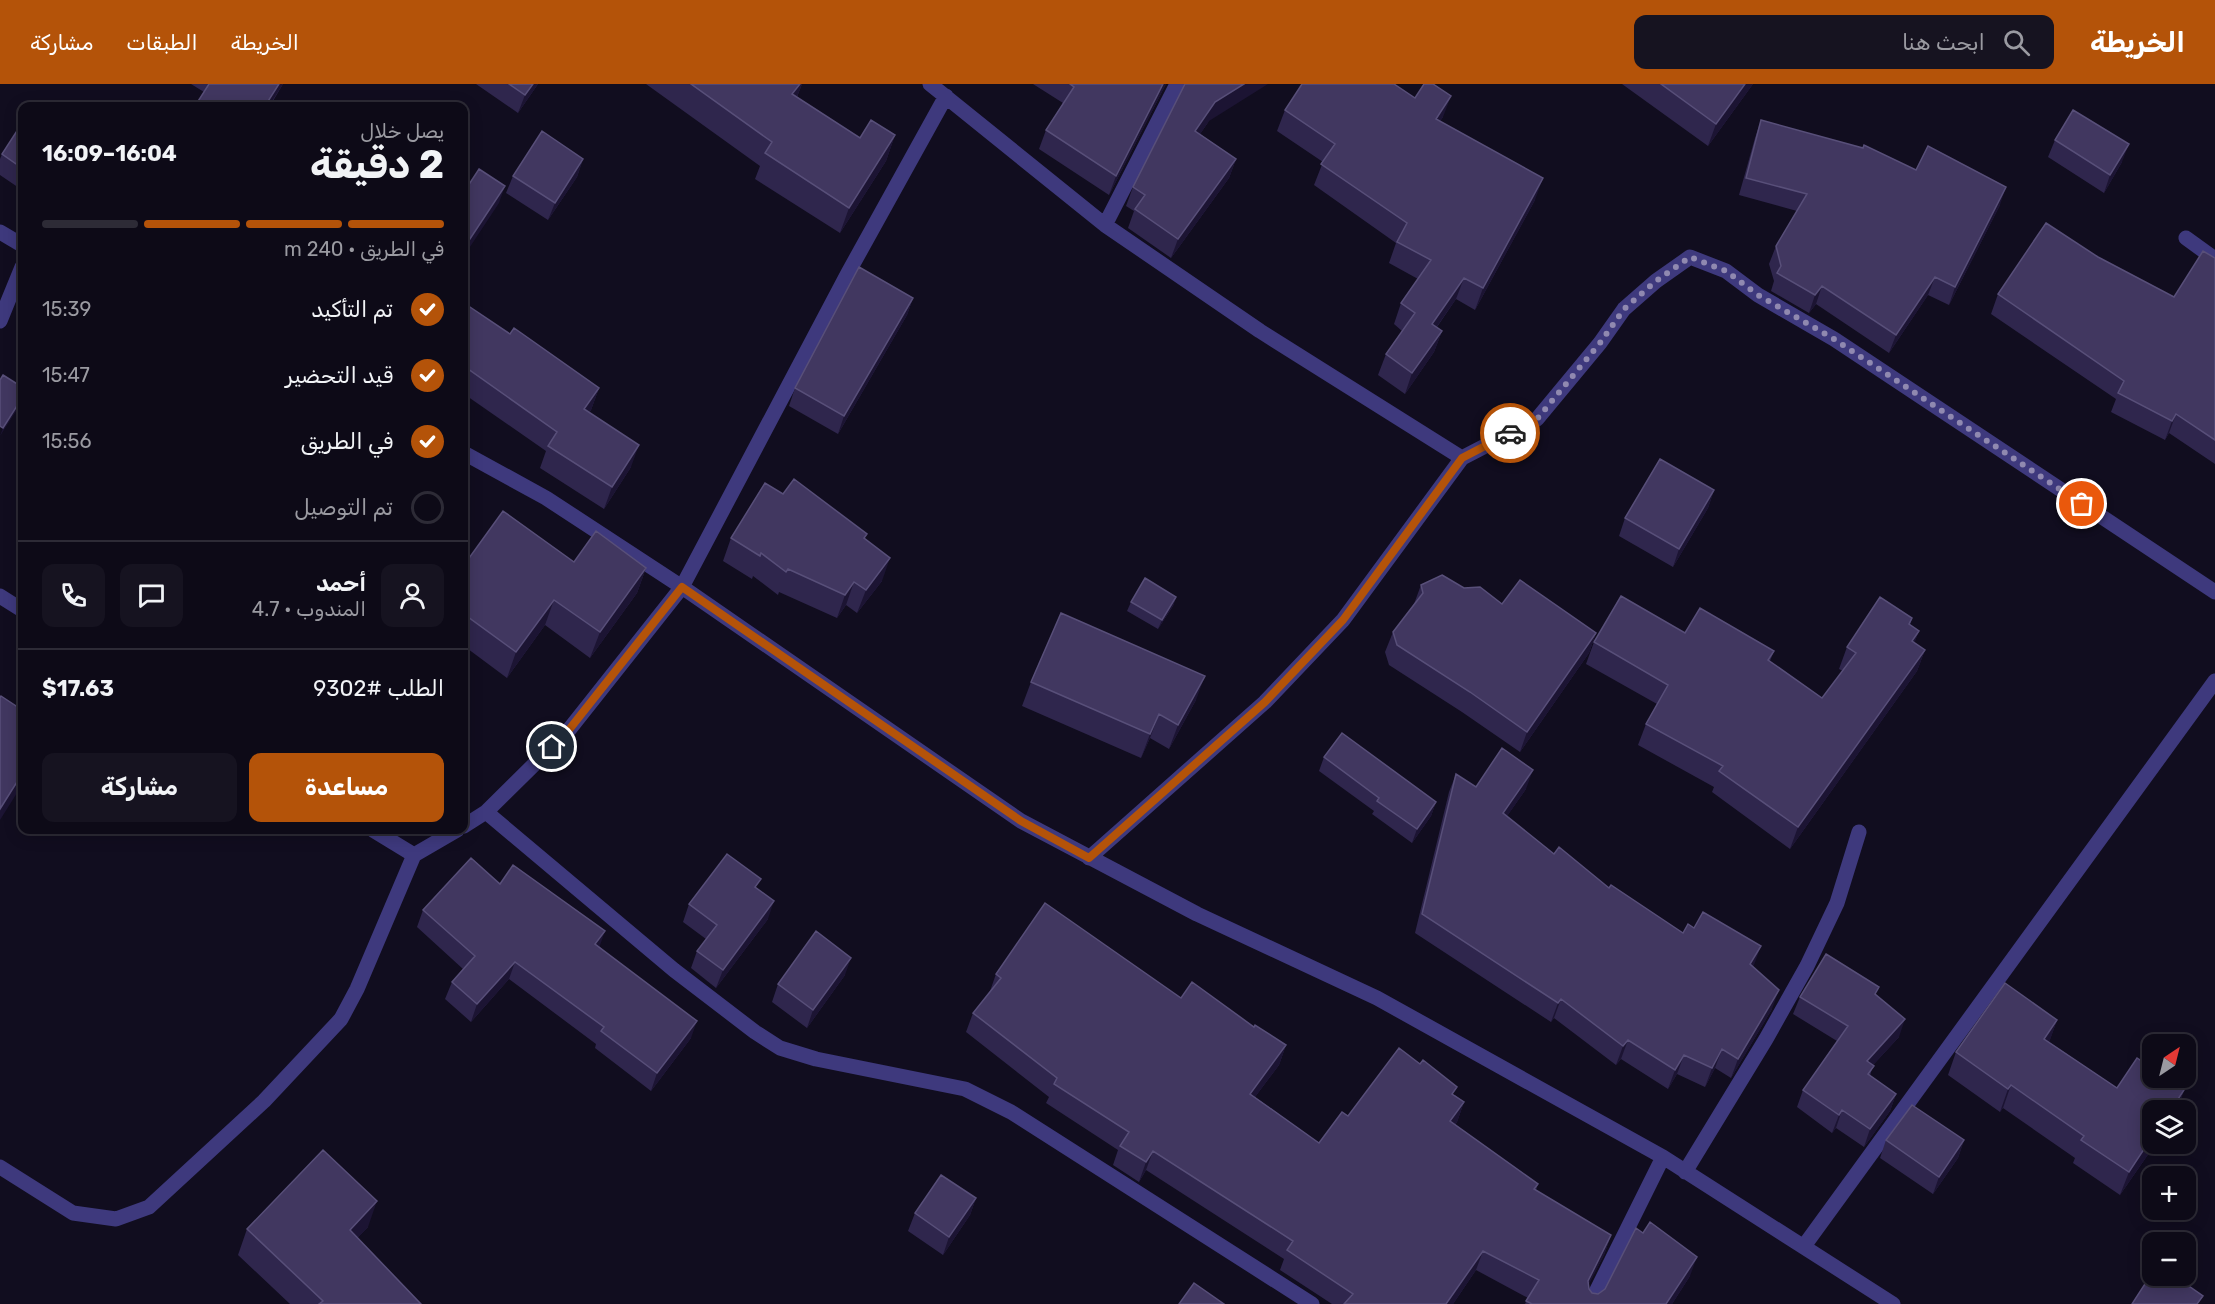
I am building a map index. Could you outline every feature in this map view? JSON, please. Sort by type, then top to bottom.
[{"type":"street","points":[[930,84],[1106,225],[1260,331],[1462,458]]},
{"type":"street","points":[[1106,225],[1177,84]]},
{"type":"street","points":[[468,823],[486,812],[568,731],[682,587],[848,273],[946,96]]},
{"type":"street","points":[[0,232],[18,243]]},
{"type":"street","points":[[2186,238],[2215,259]]},
{"type":"street","points":[[1089,858],[1265,702],[1343,620],[1462,458],[1537,419],[1600,343],[1624,309],[1656,281],[1690,257],[1726,271],[1758,295],[1834,339],[2215,592]]},
{"type":"street","points":[[0,321],[18,277]]},
{"type":"street","points":[[468,455],[546,498],[682,587],[1021,821],[1197,914],[1377,998],[1663,1157],[1893,1304]]},
{"type":"street","points":[[0,596],[18,607]]},
{"type":"street","points":[[1804,1246],[2215,681]]},
{"type":"street","points":[[486,812],[674,970],[754,1032],[780,1048],[816,1059],[965,1089],[1011,1112],[1312,1304]]},
{"type":"street","points":[[1685,1172],[1766,1039],[1807,966],[1837,903],[1859,832]]},
{"type":"street","points":[[380,834],[414,855]]},
{"type":"street","points":[[0,1167],[73,1213],[116,1219],[149,1207],[264,1101],[340,1019],[357,989],[414,855],[450,834]]},
{"type":"street","points":[[1590,1304],[1663,1157]]},
{"type":"building","points":[[209,84],[279,84],[268,102],[198,102]]},
{"type":"building","points":[[509,84],[533,84],[525,95]]},
{"type":"building","points":[[691,84],[800,84],[792,94],[860,138],[871,120],[895,135],[849,208],[765,153],[772,142]]},
{"type":"building","points":[[1070,84],[1163,84],[1116,176],[1046,130],[1074,87]]},
{"type":"building","points":[[1185,84],[1244,84],[1215,102],[1195,131],[1236,159],[1178,239],[1135,209],[1145,195],[1133,187]]},
{"type":"building","points":[[1302,84],[1394,84],[1415,98],[1424,84],[1433,84],[1451,96],[1436,119],[1543,178],[1483,288],[1464,278],[1432,324],[1442,331],[1412,373],[1386,354],[1415,313],[1401,303],[1431,260],[1397,242],[1407,223],[1321,164],[1335,144],[1285,110]]},
{"type":"building","points":[[1661,84],[1745,84],[1716,124]]},
{"type":"building","points":[[2073,110],[2129,144],[2110,175],[2055,140]]},
{"type":"building","points":[[1761,120],[1863,148],[1864,145],[1916,170],[1928,146],[2006,187],[1955,287],[1935,277],[1896,335],[1822,286],[1815,295],[1777,273],[1781,266],[1776,246],[1807,194],[1746,178]]},
{"type":"building","points":[[18,129],[18,165],[2,154]]},
{"type":"building","points":[[542,131],[583,159],[555,203],[513,176]]},
{"type":"building","points":[[479,169],[505,186],[468,242],[468,186]]},
{"type":"building","points":[[2046,223],[2098,257],[2174,297],[2203,251],[2215,258],[2215,440],[2176,414],[2172,421],[2118,393],[2124,381],[1998,294]]},
{"type":"building","points":[[859,267],[913,298],[844,416],[795,388]]},
{"type":"building","points":[[468,306],[510,334],[514,328],[599,388],[584,409],[639,445],[612,487],[548,446],[557,432],[468,369]]},
{"type":"building","points":[[3,375],[18,384],[18,404],[3,428],[0,426],[0,380]]},
{"type":"building","points":[[1660,459],[1714,490],[1679,549],[1625,518]]},
{"type":"building","points":[[794,479],[867,534],[864,538],[890,558],[866,590],[854,582],[845,595],[788,569],[786,572],[761,553],[760,556],[731,538],[765,483],[783,494]]},
{"type":"building","points":[[503,511],[574,562],[596,531],[646,568],[600,632],[554,600],[516,652],[468,617],[468,559]]},
{"type":"building","points":[[1442,575],[1464,588],[1480,587],[1502,604],[1520,580],[1596,633],[1527,732],[1397,645],[1393,632],[1423,593],[1421,585]]},
{"type":"building","points":[[1145,578],[1176,597],[1162,620],[1131,602]]},
{"type":"building","points":[[1621,596],[1685,633],[1700,608],[1774,651],[1768,660],[1822,698],[1856,653],[1847,647],[1880,597],[1912,618],[1909,624],[1919,631],[1912,641],[1925,650],[1798,827],[1719,771],[1723,766],[1646,724],[1668,685],[1594,642]]},
{"type":"building","points":[[1061,613],[1205,676],[1178,725],[1159,714],[1150,734],[1031,682]]},
{"type":"building","points":[[1,696],[18,707],[18,780],[0,809]]},
{"type":"building","points":[[1342,733],[1436,802],[1417,829],[1377,801],[1379,798],[1324,757]]},
{"type":"building","points":[[1502,748],[1533,770],[1503,813],[1554,854],[1559,847],[1609,888],[1611,885],[1683,933],[1688,924],[1694,928],[1703,912],[1761,946],[1750,964],[1779,990],[1738,1059],[1722,1049],[1712,1068],[1684,1055],[1675,1070],[1628,1040],[1623,1046],[1561,999],[1558,1003],[1422,914],[1456,774],[1476,787]]},
{"type":"building","points":[[727,854],[761,879],[755,887],[774,901],[723,970],[697,951],[717,925],[689,904]]},
{"type":"building","points":[[471,858],[500,884],[513,865],[605,931],[595,944],[697,1021],[657,1073],[601,1031],[604,1027],[515,962],[477,1004],[452,982],[475,956],[423,910]]},
{"type":"building","points":[[1045,903],[1181,998],[1192,982],[1254,1027],[1255,1025],[1286,1045],[1250,1094],[1319,1143],[1342,1112],[1348,1116],[1399,1048],[1420,1064],[1423,1060],[1457,1087],[1452,1094],[1464,1102],[1450,1121],[1538,1184],[1534,1189],[1611,1235],[1588,1281],[1592,1293],[1598,1294],[1605,1289],[1636,1228],[1643,1233],[1650,1222],[1697,1257],[1666,1304],[1532,1304],[1526,1301],[1539,1280],[1483,1251],[1446,1304],[1344,1304],[1353,1294],[1287,1250],[1293,1241],[1153,1151],[1146,1162],[1120,1146],[1129,1132],[1054,1084],[1057,1078],[973,1013],[1001,978],[996,974]]},
{"type":"building","points":[[816,931],[851,958],[813,1010],[778,984]]},
{"type":"building","points":[[1826,954],[1879,987],[1875,994],[1905,1019],[1867,1061],[1874,1066],[1868,1074],[1896,1094],[1870,1129],[1842,1110],[1839,1115],[1803,1090],[1848,1026],[1800,997]]},
{"type":"building","points":[[2005,983],[2057,1020],[2044,1039],[2117,1088],[2137,1058],[2142,1061],[2142,1088],[2181,1088],[2184,1090],[2178,1100],[2142,1100],[2142,1152],[2129,1172],[2081,1140],[2084,1136],[2011,1085],[2008,1089],[1956,1052]]},
{"type":"building","points":[[1912,1105],[1964,1140],[1939,1177],[1886,1140]]},
{"type":"building","points":[[323,1150],[377,1201],[350,1230],[421,1304],[319,1304],[323,1301],[247,1229]]},
{"type":"building","points":[[941,1175],[976,1198],[949,1237],[915,1213]]},
{"type":"building","points":[[1194,1283],[1224,1304],[1179,1304]]},
{"type":"building","points":[[2144,1286],[2189,1286],[2203,1296],[2197,1304],[2132,1304]]},
{"type":"way so far","points":[[1510,433],[1537,419],[1600,343],[1624,309],[1656,281],[1690,257],[1726,271],[1758,295],[1834,339],[2082,504]]},
{"type":"route","points":[[552,747],[568,731],[682,587],[1021,821],[1089,858],[1265,702],[1343,620],[1462,458],[1510,433]]}]
